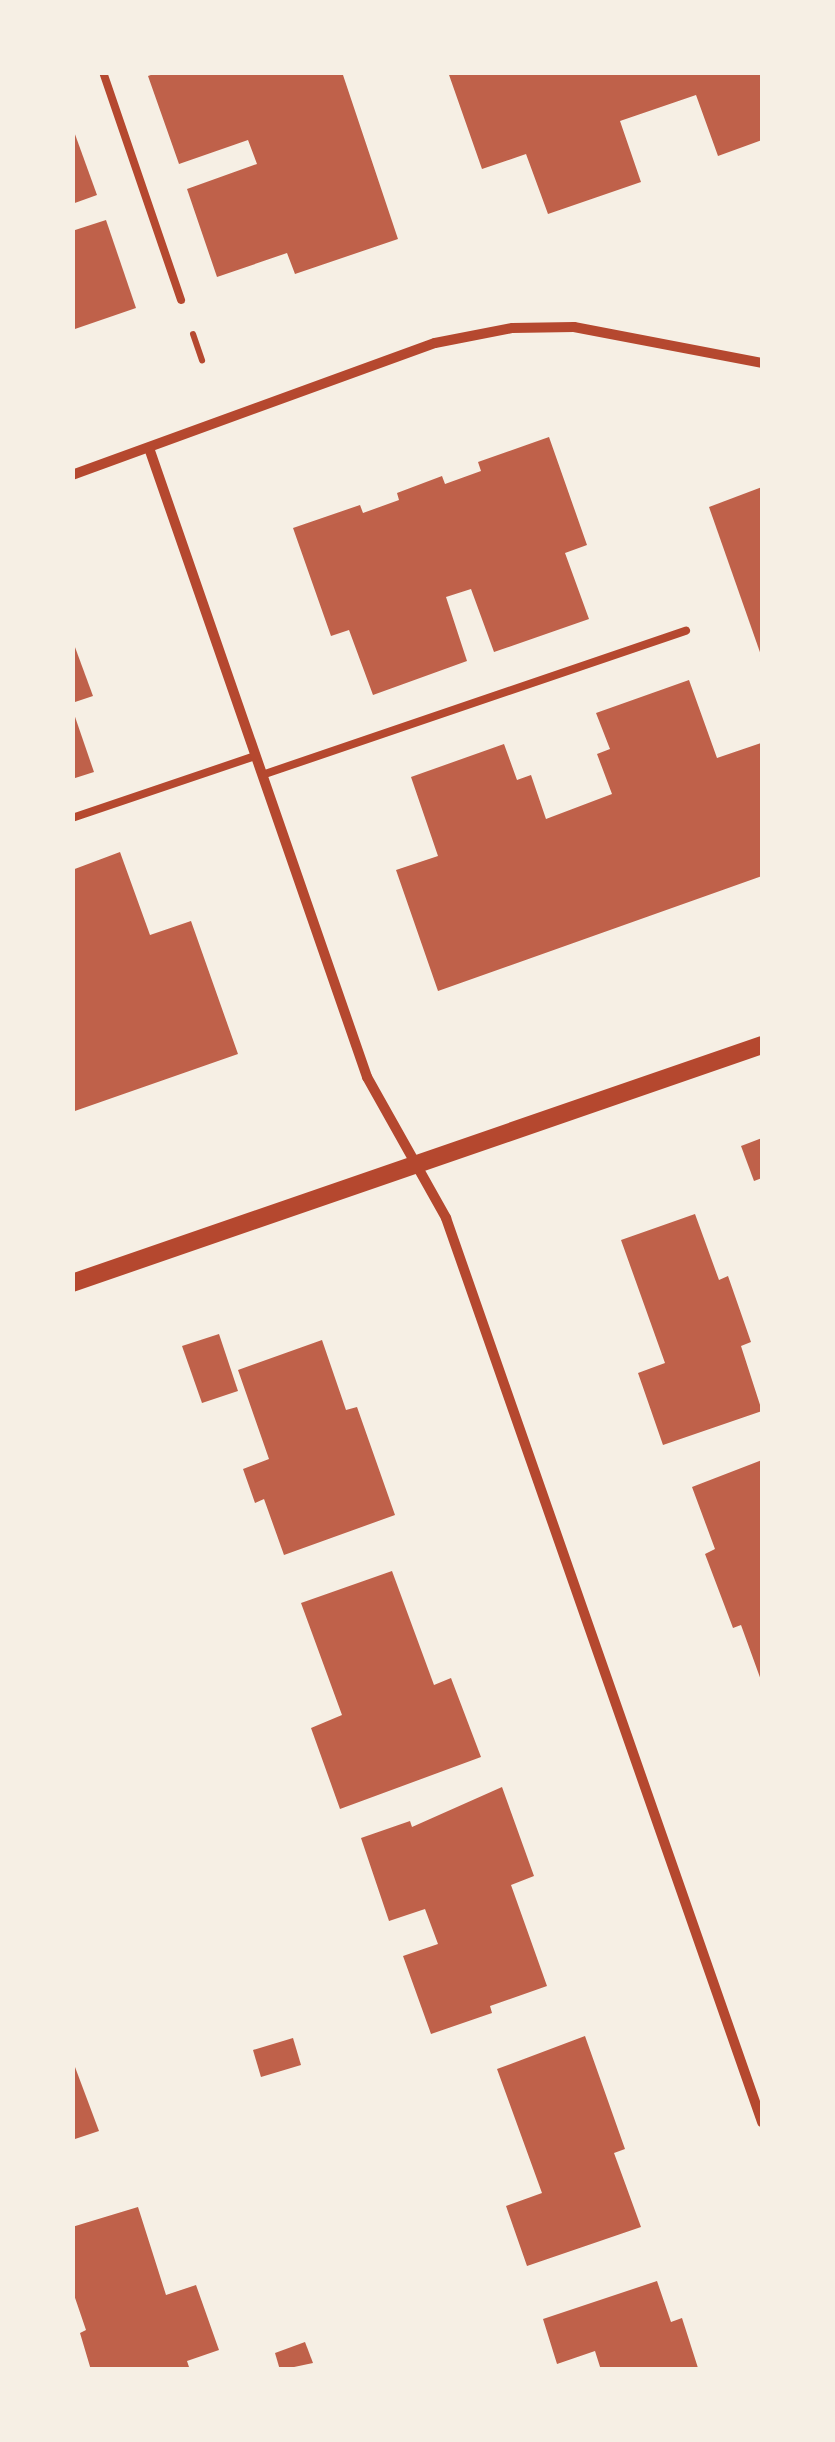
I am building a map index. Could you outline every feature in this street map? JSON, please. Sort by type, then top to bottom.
[{"type":"street","points":[[72,475],[435,343],[512,328],[574,327],[762,363]]},
{"type":"street","points":[[149,448],[367,1076],[446,1218],[762,2122]]},
{"type":"street","points":[[72,1283],[762,1046]]},
{"type":"lane","points":[[103,72],[181,300]]},
{"type":"lane","points":[[262,776],[686,631]]},
{"type":"lane","points":[[72,818],[255,756]]},
{"type":"building","points":[[159,72],[342,72],[398,239],[295,274],[287,253],[217,277],[187,189],[257,164],[248,140],[179,164],[148,76]]},
{"type":"building","points":[[448,72],[762,72],[762,140],[718,156],[696,95],[620,121],[641,182],[548,214],[526,154],[482,169]]},
{"type":"building","points":[[72,126],[97,195],[72,204]]},
{"type":"building","points":[[106,220],[136,308],[72,330],[72,231]]},
{"type":"building","points":[[549,437],[587,545],[565,553],[589,619],[494,652],[471,589],[446,597],[467,661],[373,695],[349,630],[331,636],[293,528],[360,505],[363,513],[399,500],[397,493],[442,476],[445,484],[481,471],[478,462]]},
{"type":"building","points":[[762,487],[762,658],[709,507]]},
{"type":"building","points":[[72,639],[93,696],[72,703]]},
{"type":"building","points":[[689,680],[717,758],[761,743],[762,876],[438,991],[396,870],[438,856],[411,777],[504,744],[517,780],[531,775],[546,819],[612,794],[597,754],[610,749],[596,713]]},
{"type":"building","points":[[72,712],[94,772],[72,779]]},
{"type":"building","points":[[120,852],[150,935],[191,921],[238,1054],[72,1112],[72,870]]},
{"type":"building","points":[[762,1138],[762,1178],[754,1181],[741,1146]]},
{"type":"building","points":[[695,1214],[719,1280],[728,1276],[751,1342],[741,1346],[762,1411],[663,1445],[638,1373],[665,1363],[621,1240]]},
{"type":"building","points":[[219,1334],[238,1391],[202,1403],[182,1346]]},
{"type":"building","points":[[322,1340],[346,1410],[357,1407],[395,1515],[284,1555],[264,1499],[255,1503],[243,1469],[269,1459],[238,1370]]},
{"type":"building","points":[[762,1460],[762,1683],[741,1625],[733,1628],[705,1554],[715,1549],[692,1487]]},
{"type":"building","points":[[392,1571],[434,1685],[451,1678],[481,1757],[340,1809],[311,1728],[342,1715],[301,1603]]},
{"type":"building","points":[[502,1787],[534,1876],[511,1885],[547,1986],[490,2006],[492,2013],[431,2034],[403,1956],[438,1944],[425,1909],[389,1921],[361,1838],[410,1821],[412,1827]]},
{"type":"building","points":[[585,2036],[625,2149],[614,2153],[641,2227],[527,2266],[506,2206],[542,2193],[497,2069]]},
{"type":"building","points":[[293,2038],[301,2065],[261,2077],[253,2050]]},
{"type":"building","points":[[72,2059],[99,2131],[72,2140]]},
{"type":"building","points":[[138,2207],[166,2295],[196,2285],[219,2350],[187,2361],[190,2370],[91,2370],[80,2333],[86,2330],[72,2289],[72,2227]]},
{"type":"building","points":[[657,2281],[671,2322],[682,2318],[698,2368],[601,2370],[595,2351],[557,2364],[543,2319]]},
{"type":"building","points":[[305,2342],[313,2363],[280,2370],[275,2353]]}]
